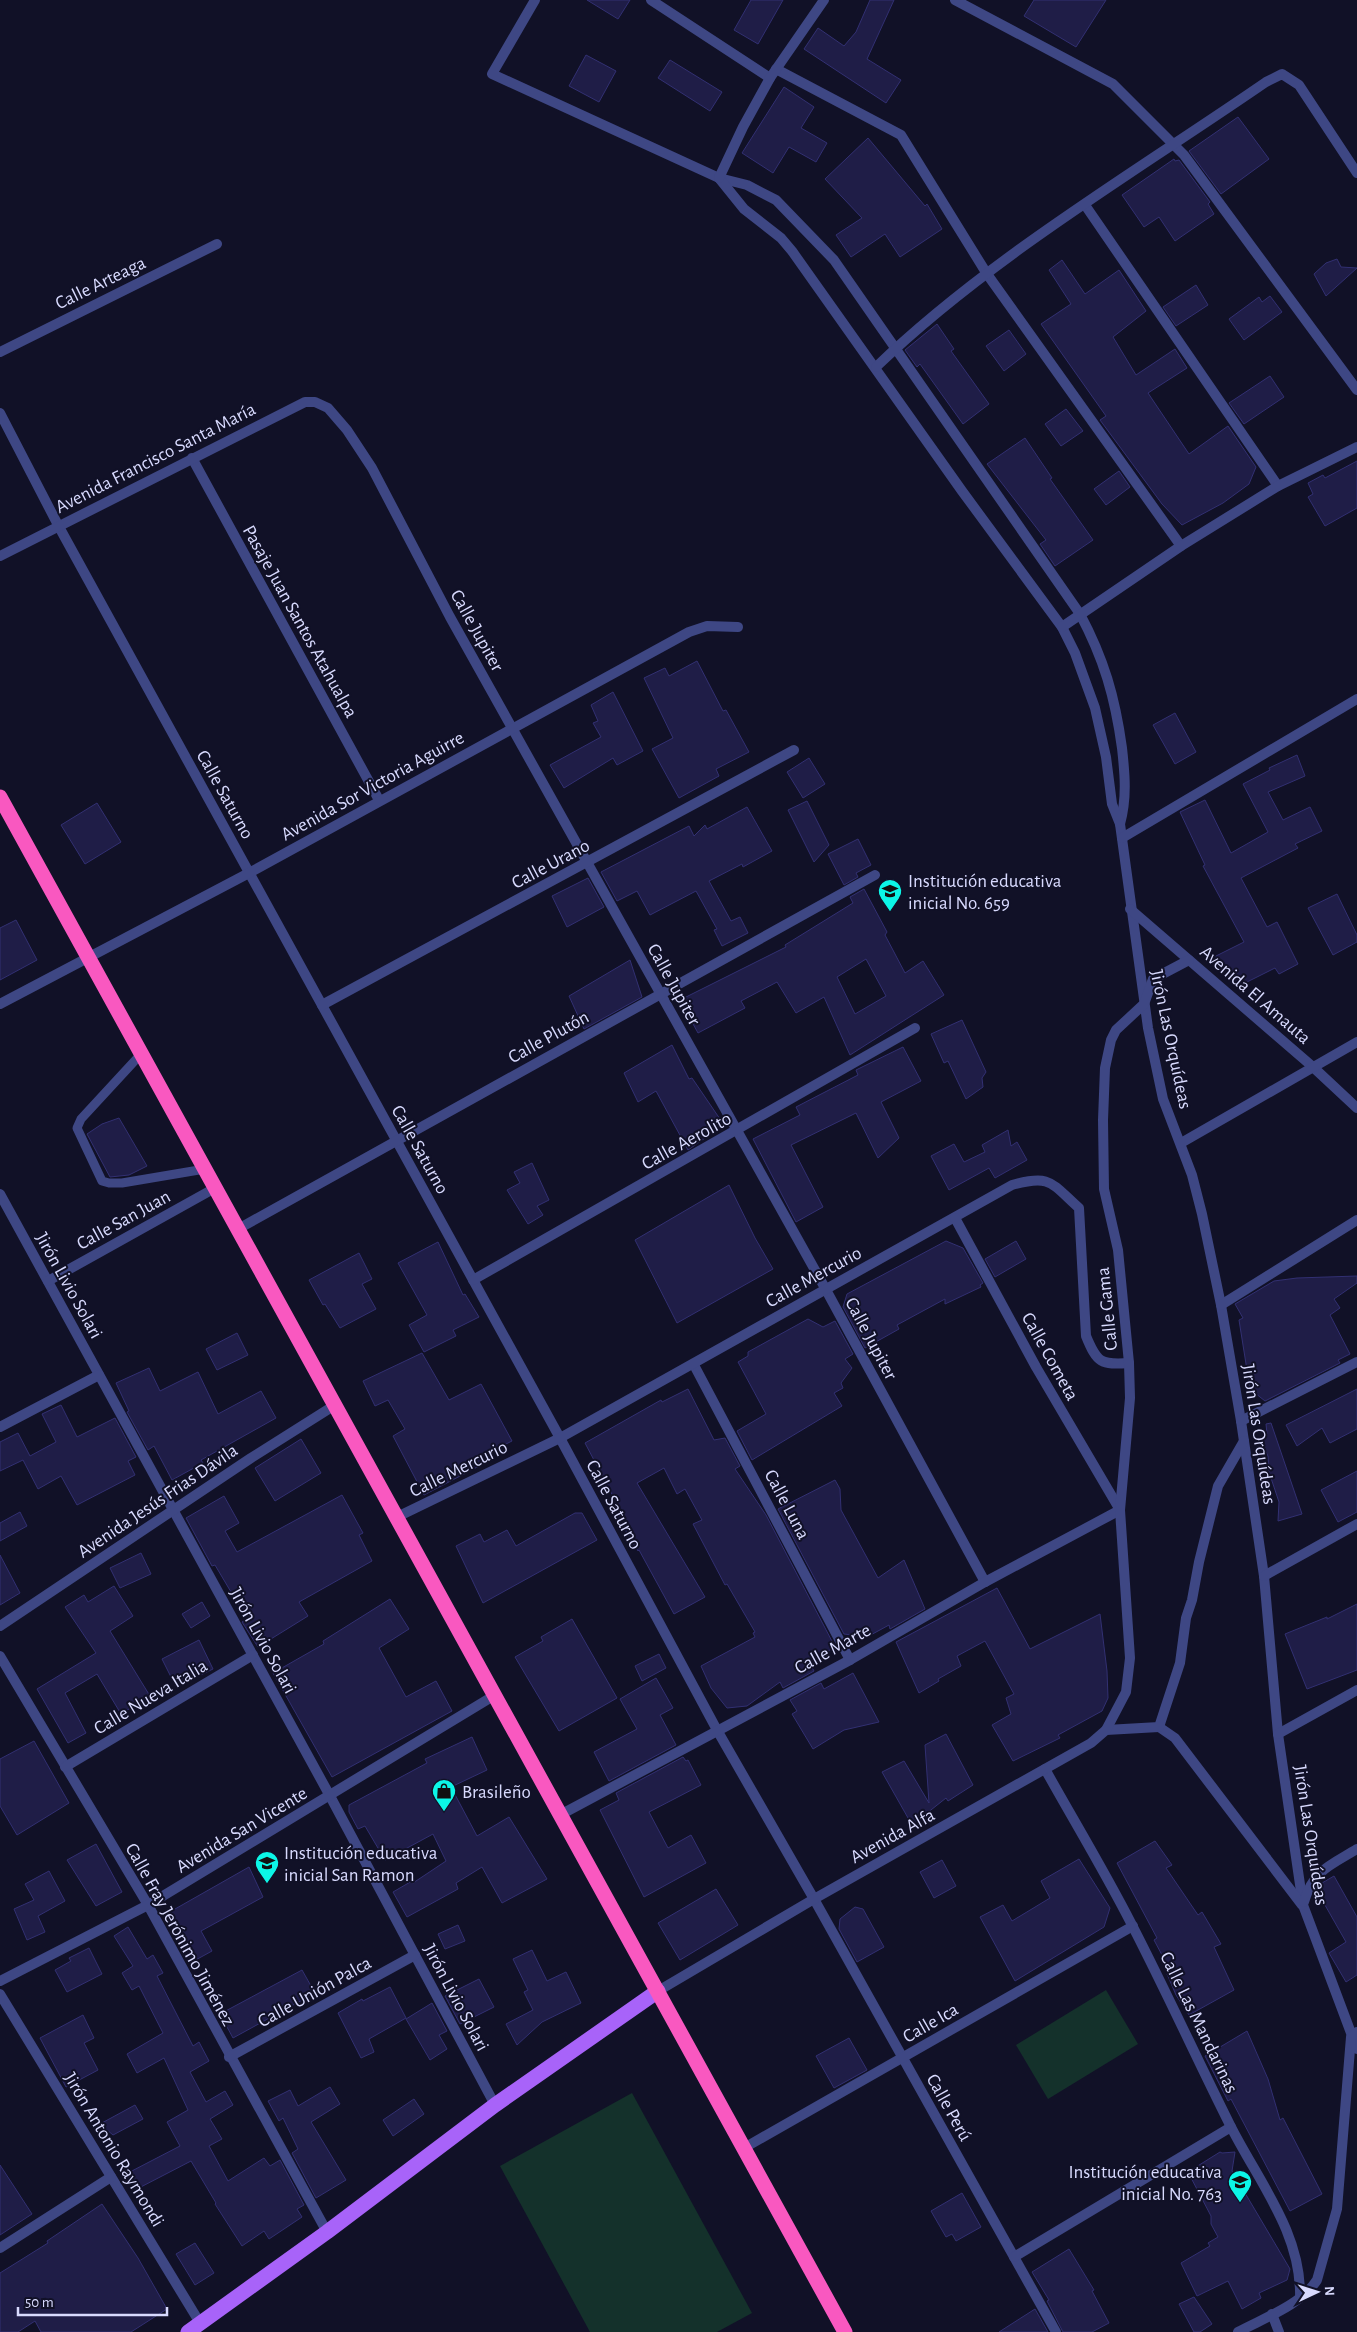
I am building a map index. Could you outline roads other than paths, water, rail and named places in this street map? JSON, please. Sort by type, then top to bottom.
[{"type":"highway","points":[[0,797],[845,2332]]},
{"type":"main road","points":[[194,2328],[495,2105],[658,1991]]},
{"type":"street","points":[[535,0],[492,74],[719,178],[757,189],[782,205],[834,260],[1080,614],[1101,656],[1116,708],[1126,793],[1126,804],[1120,824]]},
{"type":"street","points":[[650,0],[770,78]]},
{"type":"street","points":[[719,178],[743,126],[770,78],[824,0]]},
{"type":"street","points":[[955,0],[1113,84],[1184,155],[1357,390]]},
{"type":"street","points":[[776,69],[901,135],[986,274],[1181,546]]},
{"type":"street","points":[[876,367],[896,348],[986,274],[1266,82],[1282,74],[1299,85],[1357,173]]},
{"type":"street","points":[[719,178],[744,209],[787,245],[876,367],[962,491],[1062,627],[1075,653],[1094,708],[1106,757],[1112,804],[1120,824]]},
{"type":"street","points":[[1085,205],[1278,486]]},
{"type":"street","name":"Calle Arteaga","points":[[0,352],[216,244]]},
{"type":"street","name":"Avenida Francisco Santa María","points":[[0,556],[304,402],[315,402],[328,408]]},
{"type":"street","name":"Calle Jupiter","points":[[328,408],[347,430],[372,468],[512,728],[825,1288],[984,1582]]},
{"type":"street","name":"Calle Saturno","points":[[0,413],[58,525],[560,1438],[717,1730],[814,1899]]},
{"type":"street","points":[[1062,627],[1181,546],[1278,486],[1357,447]]},
{"type":"street","name":"Pasaje Juan Santos Atahualpa","points":[[192,458],[379,800]]},
{"type":"street","name":"Avenida Sor Victoria Aguirre","points":[[0,1004],[249,873],[379,800],[689,632],[707,626],[738,627]]},
{"type":"street","points":[[1122,838],[1357,699]]},
{"type":"street","name":"Calle Urano","points":[[322,1005],[794,750]]},
{"type":"street","name":"Jirón Las Orquídeas","points":[[1120,824],[1144,1004],[1163,1099],[1197,1194],[1221,1305],[1241,1421],[1264,1576],[1278,1734],[1303,1905],[1354,2034],[1357,2049]]},
{"type":"street","name":"Calle Plutón","points":[[238,1229],[875,875]]},
{"type":"street","name":"Avenida El Amauta","points":[[1130,910],[1313,1067],[1357,1108]]},
{"type":"street","name":"Calle Gama","points":[[1126,1692],[1130,1658],[1120,1510],[1130,1398],[1129,1363],[1118,1250],[1104,1190],[1105,1068],[1111,1040],[1116,1030],[1144,1004],[1153,979],[1189,960]]},
{"type":"street","name":"Calle Aerolito","points":[[472,1280],[738,1131],[914,1028]]},
{"type":"street","points":[[1180,1143],[1357,1042]]},
{"type":"street","name":"Calle Mercurio","points":[[397,1517],[560,1438],[694,1365],[825,1288],[955,1218],[1012,1184],[1028,1180],[1044,1179],[1079,1208],[1086,1336],[1098,1358],[1108,1364],[1129,1363]]},
{"type":"street","name":"Calle San Juan","points":[[48,1281],[215,1188]]},
{"type":"street","name":"Jirón Livio Solari","points":[[0,1194],[330,1796],[495,2105]]},
{"type":"street","name":"Calle Cometa","points":[[955,1218],[1036,1367],[1120,1510]]},
{"type":"street","points":[[1221,1305],[1357,1220]]},
{"type":"street","points":[[1241,1421],[1357,1362]]},
{"type":"street","name":"Calle Luna","points":[[694,1365],[850,1660]]},
{"type":"street","points":[[0,1427],[99,1375]]},
{"type":"street","name":"Avenida Jesús Frias Dávila","points":[[0,1626],[173,1510],[335,1405]]},
{"type":"street","points":[[1159,1727],[1180,1663],[1186,1618],[1192,1600],[1199,1562],[1218,1486],[1244,1441]]},
{"type":"street","name":"Calle Marte","points":[[560,1815],[850,1660],[984,1582],[1120,1510]]},
{"type":"street","points":[[1264,1576],[1357,1524]]},
{"type":"street","name":"Calle Fray Jerónimo Jiménez","points":[[0,1656],[148,1905],[326,2232]]},
{"type":"street","name":"Calle Nueva Italia","points":[[65,1767],[253,1656]]},
{"type":"street","points":[[1278,1734],[1357,1690]]},
{"type":"street","name":"Avenida Alfa","points":[[658,1991],[814,1899],[1091,1743],[1106,1730],[1126,1692]]},
{"type":"street","name":"Avenida San Vicente","points":[[0,1981],[148,1905],[495,1695]]},
{"type":"street","points":[[1106,1730],[1159,1727],[1176,1738],[1303,1905]]},
{"type":"street","name":"Calle Las Mandarinas","points":[[1045,1769],[1133,1926],[1231,2127],[1282,2220],[1292,2243],[1300,2278],[1300,2298]]},
{"type":"street","points":[[1303,1905],[1313,1878],[1357,1849]]},
{"type":"street","name":"Calle Perú","points":[[814,1899],[1056,2332]]},
{"type":"street","name":"Calle Ica","points":[[744,2148],[1133,1926]]},
{"type":"street","name":"Calle Unión Palca","points":[[230,2057],[415,1955]]},
{"type":"street","name":"Jirón Antonio Raymondi","points":[[0,1994],[111,2178],[194,2328]]},
{"type":"street","points":[[1238,2332],[1300,2298],[1312,2289],[1317,2280],[1337,2209],[1354,2034]]},
{"type":"street","points":[[1014,2257],[1231,2127]]},
{"type":"street","points":[[0,2248],[111,2178]]},
{"type":"street","points":[[1272,2314],[1278,2332]]},
{"type":"lane","points":[[141,1054],[81,1119],[77,1128],[102,1181],[122,1183],[205,1170]]},
{"type":"place","name":"Institución educativa inicial No. 659","points":[[890,912]]},
{"type":"place","name":"Brasileño","points":[[444,1812]]},
{"type":"place","name":"Institución educativa inicial San Ramon","points":[[267,1884]]},
{"type":"place","name":"Institución educativa inicial No. 763","points":[[1240,2203]]}]
